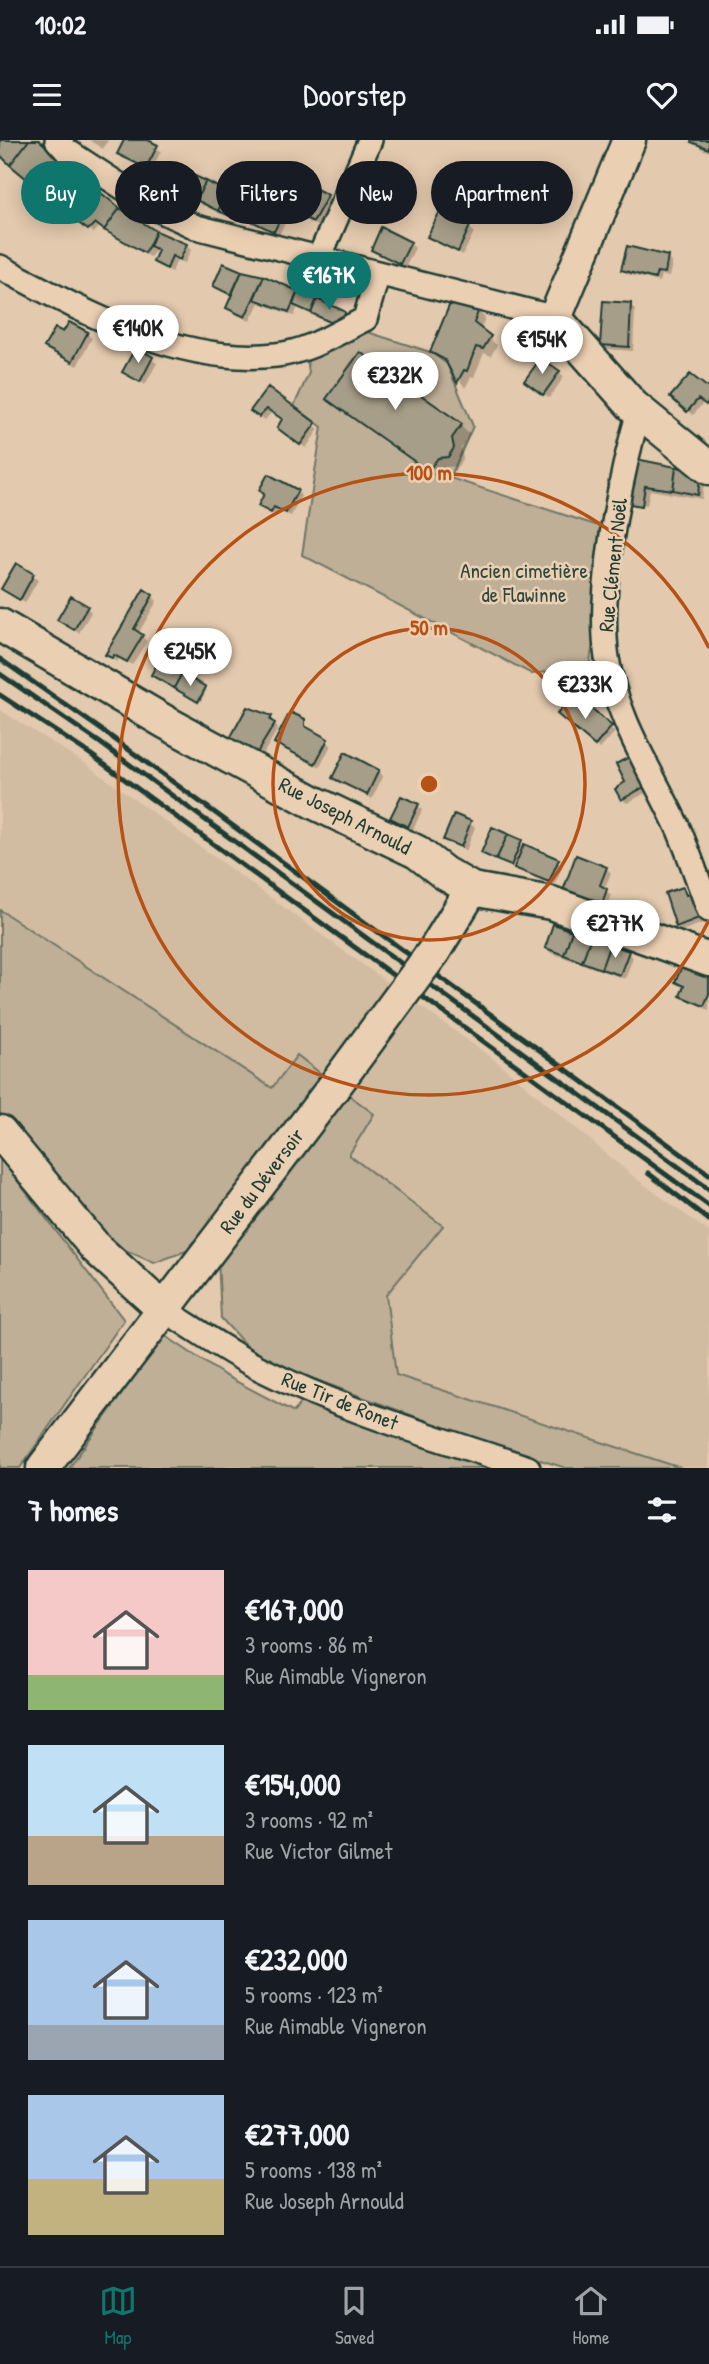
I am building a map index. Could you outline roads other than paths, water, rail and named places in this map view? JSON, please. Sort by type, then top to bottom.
[{"type":"street","points":[[57,140],[67,151],[153,207],[195,227],[555,318],[639,411],[709,468]]},
{"type":"street","points":[[319,258],[370,140]]},
{"type":"street","points":[[555,318],[629,140]]},
{"type":"street","points":[[0,267],[55,297],[128,329],[221,355],[277,355],[309,347],[365,319],[378,273]]},
{"type":"street","name":"Rue Clément Noël","points":[[639,411],[626,455],[614,531],[604,617],[607,660],[627,725],[680,832],[709,910]]},
{"type":"street","name":"Rue Joseph Arnould","points":[[0,625],[167,723],[313,802],[417,852],[443,873],[472,889],[551,903],[709,960]]},
{"type":"street","name":"Rue du Déversoir","points":[[43,1468],[333,1088],[434,951],[472,889]]},
{"type":"street","points":[[0,1132],[96,1248],[163,1310]]},
{"type":"street","name":"Rue Tir de Ronet","points":[[163,1310],[260,1368],[310,1390],[387,1422],[528,1468]]},
{"type":"railway","points":[[0,659],[106,733],[709,1174]]},
{"type":"railway","points":[[0,674],[99,742],[709,1189]]},
{"type":"railway","points":[[0,695],[90,754],[709,1206]]},
{"type":"railway","points":[[648,1173],[709,1220]]},
{"type":"park label","name":"Ancien cimetière de Flawinne","points":[[524,583]]}]
